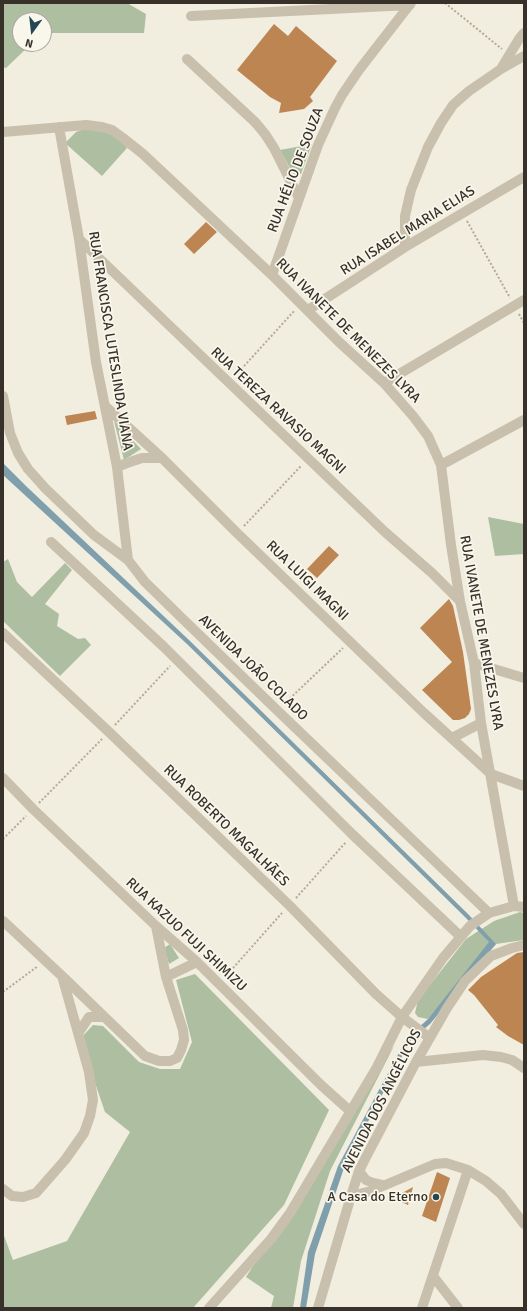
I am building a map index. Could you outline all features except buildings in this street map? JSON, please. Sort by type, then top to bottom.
[{"type":"street","points":[[191,16],[261,8],[411,4]]},
{"type":"street","name":"RUA HÉLIO DE SOUZA","points":[[272,275],[318,145],[342,94],[411,4]]},
{"type":"street","points":[[501,68],[524,33]]},
{"type":"street","points":[[405,247],[405,216],[411,190],[434,135],[453,105],[469,91],[501,68],[524,56]]},
{"type":"street","points":[[187,59],[250,117],[265,134],[274,148],[299,198]]},
{"type":"street","name":"RUA IVANETE DE MENEZES LYRA","points":[[3,132],[86,125],[112,130],[143,154],[272,275],[339,342],[384,383],[413,416],[428,436],[441,465],[451,545],[460,601],[474,663],[481,723],[519,907]]},
{"type":"street","name":"RUA FRANCISCA LUTESLINDA VIANA","points":[[59,127],[79,239],[96,362],[117,467],[128,560]]},
{"type":"street","name":"RUA ISABEL MARIA ELIAS","points":[[305,307],[524,177]]},
{"type":"street","name":"RUA TEREZA RAVASIO MAGNI","points":[[79,239],[228,383],[385,532],[432,573],[460,601]]},
{"type":"street","points":[[384,383],[524,300]]},
{"type":"street","name":"AVENIDA JOÃO COLADO","points":[[3,396],[10,433],[18,453],[28,469],[45,488],[94,535],[128,560],[145,582],[277,711],[489,913]]},
{"type":"street","name":"RUA LUIGI MAGNI","points":[[105,406],[162,458],[424,713],[491,774]]},
{"type":"street","points":[[441,465],[524,420]]},
{"type":"street","points":[[117,467],[142,458],[162,458]]},
{"type":"street","points":[[51,542],[176,660],[353,835],[460,936]]},
{"type":"street","name":"RUA ROBERTO MAGALHÃES","points":[[3,633],[109,732],[289,905],[376,994],[402,1017],[430,1038]]},
{"type":"street","points":[[474,663],[524,678]]},
{"type":"street","points":[[452,738],[481,723]]},
{"type":"street","points":[[491,774],[524,786]]},
{"type":"street","name":"RUA KAZUO FUJI SHIMIZU","points":[[3,778],[33,809],[156,926],[197,962],[321,1085],[350,1111]]},
{"type":"street","points":[[209,1308],[271,1239],[290,1213],[377,1067],[402,1017],[460,936],[470,926],[489,913],[519,907]]},
{"type":"street","points":[[3,921],[145,1056],[160,1061],[170,1061],[177,1058],[182,1050],[184,1040],[183,1030],[166,977],[156,926]]},
{"type":"street","name":"AVENIDA DOS ANGÉLICOS","points":[[318,1308],[359,1171],[416,1062],[447,1008],[465,981],[491,956],[524,945]]},
{"type":"street","points":[[166,977],[197,962]]},
{"type":"street","points":[[3,1190],[12,1196],[23,1197],[36,1193],[65,1160],[84,1133],[90,1116],[93,1100],[89,1072],[79,1032],[62,976]]},
{"type":"street","points":[[79,1032],[89,1017],[104,1017]]},
{"type":"street","points":[[416,1062],[482,1056],[501,1057],[512,1060],[524,1068]]},
{"type":"street","points":[[351,1196],[371,1191],[382,1185],[435,1164],[446,1163],[468,1170],[486,1181],[500,1194],[524,1224]]},
{"type":"street","points":[[422,1308],[468,1170]]},
{"type":"street","points":[[359,1171],[366,1180],[382,1185]]},
{"type":"street","points":[[433,1276],[458,1308]]},
{"type":"path","points":[[445,3],[509,56]]},
{"type":"path","points":[[462,214],[524,323]]},
{"type":"path","points":[[228,383],[305,307]]},
{"type":"path","points":[[238,533],[308,458]]},
{"type":"path","points":[[277,711],[349,641]]},
{"type":"path","points":[[3,839],[109,732],[176,660]]},
{"type":"path","points":[[219,984],[353,835]]},
{"type":"path","points":[[3,992],[45,961]]},
{"type":"green space","points":[[3,3],[127,3],[146,14],[144,33],[52,33],[52,12],[12,12],[12,52],[23,52],[6,68],[3,67]]},
{"type":"green space","points":[[92,126],[112,130],[127,148],[102,176],[65,143],[76,132]]},
{"type":"green space","points":[[312,144],[301,174],[294,175],[280,150]]},
{"type":"green space","points":[[114,421],[141,449],[124,460]]},
{"type":"green space","points":[[488,517],[524,524],[524,554],[495,556]]},
{"type":"green space","points":[[8,559],[17,582],[32,597],[65,563],[72,570],[45,604],[59,614],[57,626],[78,639],[85,638],[91,645],[60,676],[3,621],[3,562]]},
{"type":"green space","points":[[520,912],[524,913],[524,940],[496,944],[465,975],[428,1019],[418,1017],[415,1013],[418,1000],[466,939],[494,921]]},
{"type":"green space","points":[[170,944],[179,958],[169,964],[164,948]]},
{"type":"green space","points":[[195,974],[329,1110],[284,1205],[193,1308],[3,1308],[3,1233],[13,1260],[67,1241],[130,1132],[105,1112],[80,1039],[93,1025],[103,1026],[139,1062],[160,1069],[180,1069],[192,1042],[176,980]]},
{"type":"green space","points":[[395,1044],[330,1171],[301,1261],[293,1308],[271,1308],[274,1296],[246,1277]]},
{"type":"water","points":[[3,463],[190,641],[469,915],[496,944],[430,1024],[410,1041],[344,1168],[315,1254],[306,1308],[300,1308],[308,1252],[338,1166],[407,1038],[428,1019],[489,942],[187,644],[3,475]]},
{"type":"place","name":"A Casa do Eterno","points":[[436,1197]]}]
